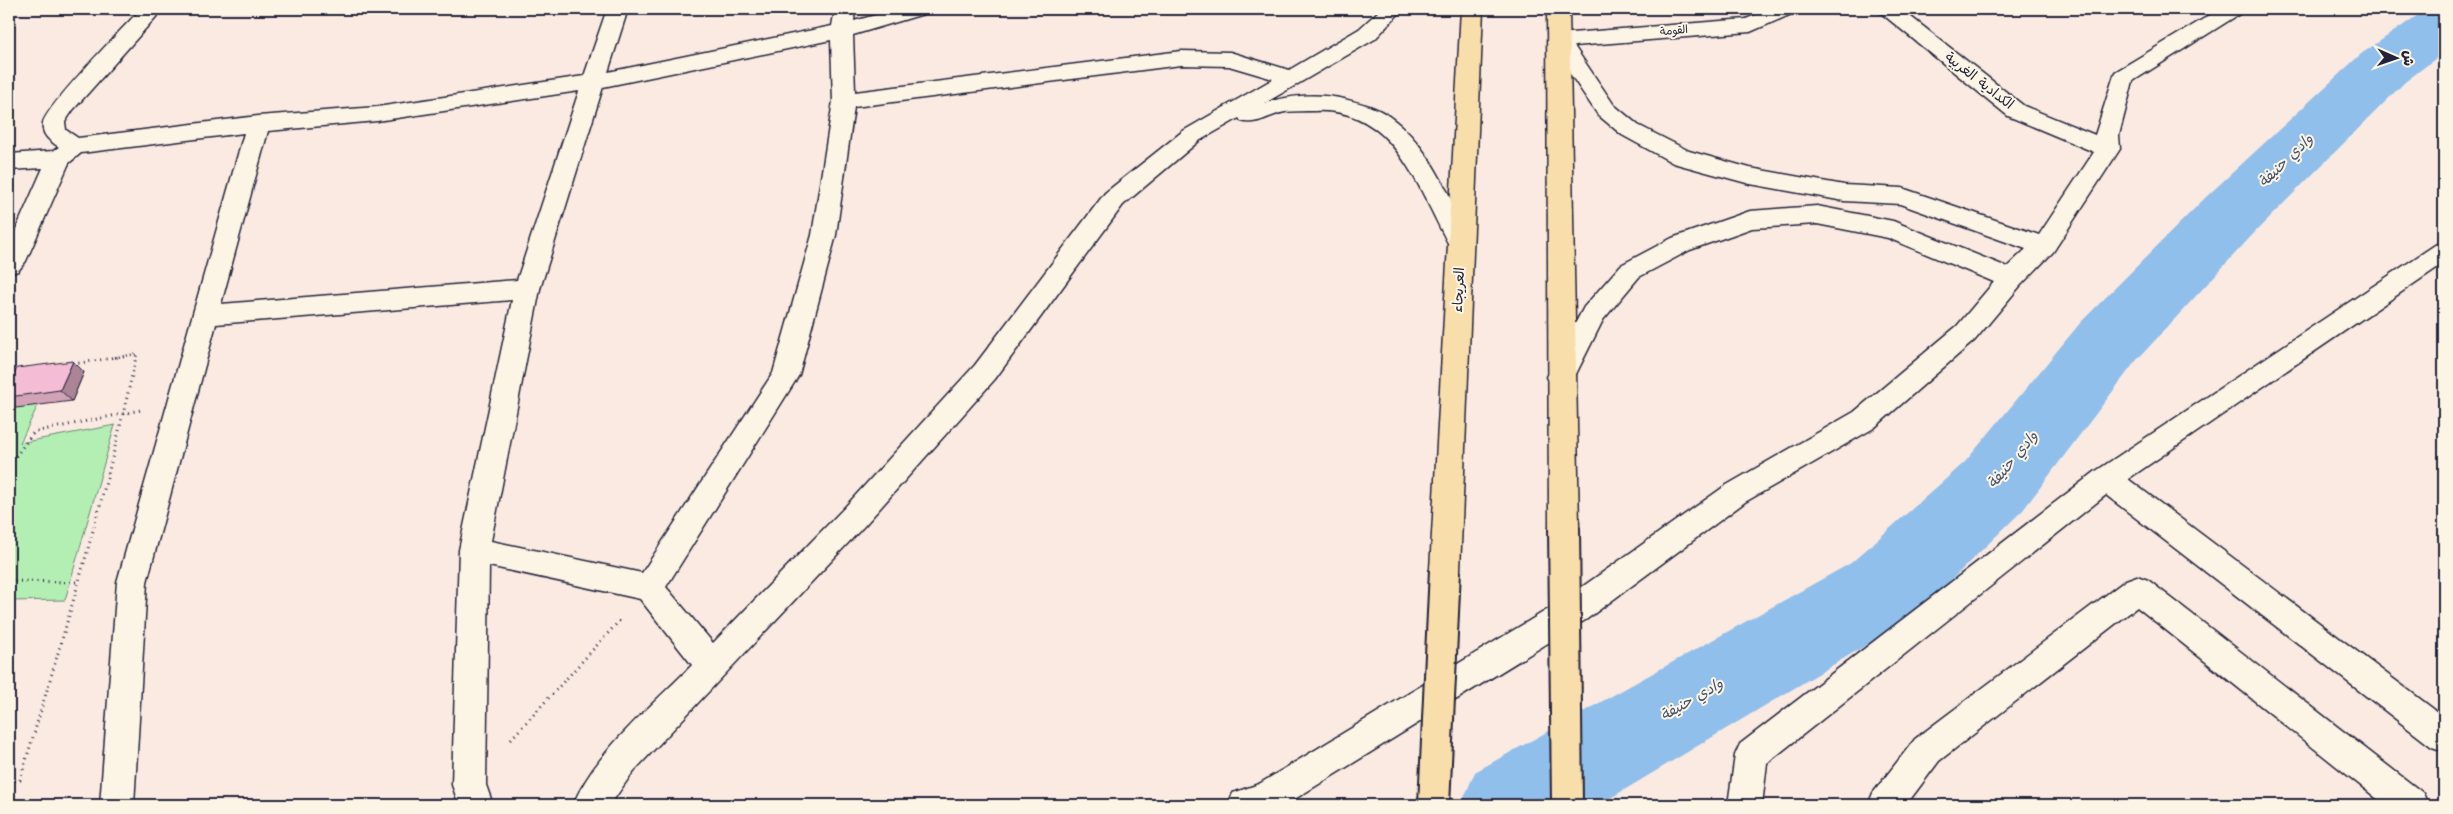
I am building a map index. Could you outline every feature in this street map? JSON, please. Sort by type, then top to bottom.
[{"type":"main road","name":"العريجاء","points":[[1434,805],[1472,9]]},
{"type":"main road","points":[[1558,9],[1567,805]]},
{"type":"street","points":[[66,152],[54,133],[54,122],[65,105],[152,9]]},
{"type":"street","points":[[476,805],[469,784],[474,550],[526,289],[617,9]]},
{"type":"street","points":[[9,162],[258,124],[376,114],[593,82],[844,20],[920,9]]},
{"type":"street","points":[[590,805],[621,761],[711,665],[856,516],[985,372],[1051,280],[1114,200],[1191,136],[1367,34],[1393,9]]},
{"type":"street","name":"القومة","points":[[1559,41],[1750,25],[1786,9]]},
{"type":"street","name":"الكدادية الغربية","points":[[1888,9],[2016,111],[2108,149]]},
{"type":"street","points":[[1245,805],[1268,796],[1576,609],[1735,494],[1864,420],[1966,333],[2011,279],[2044,246],[2108,149],[2108,135],[2123,77],[2234,9]]},
{"type":"street","points":[[649,588],[786,375],[824,235],[844,100],[844,20]]},
{"type":"street","points":[[1559,41],[1606,110],[1630,130],[1681,157],[1750,176],[1814,188],[1844,193],[1902,196],[2044,246]]},
{"type":"street","points":[[844,100],[1181,58],[1230,59],[1293,78]]},
{"type":"street","points":[[1191,136],[1282,105],[1330,103],[1359,110],[1382,122],[1405,143],[1422,169],[1461,244]]},
{"type":"street","points":[[117,805],[132,582],[258,124]]},
{"type":"street","points":[[9,265],[17,254],[66,152]]},
{"type":"street","points":[[1561,377],[1593,314],[1630,272],[1680,244],[1750,220],[1817,215],[1893,230],[2011,279]]},
{"type":"street","points":[[1745,805],[1752,754],[2106,479],[2444,251]]},
{"type":"street","points":[[205,315],[526,289]]},
{"type":"street","points":[[2106,479],[2444,736]]},
{"type":"street","points":[[474,550],[649,588],[711,665]]},
{"type":"street","points":[[1885,805],[1927,750],[2137,589],[2411,805]]},
{"type":"path","points":[[9,782],[20,780],[79,582],[125,413],[137,354],[68,364]]},
{"type":"path","points":[[9,374],[19,372]]},
{"type":"path","points":[[9,465],[34,432],[181,402]]},
{"type":"path","points":[[9,581],[79,582]]},
{"type":"path","points":[[509,741],[649,588]]},
{"type":"green space","points":[[29,379],[38,405],[20,443],[115,425],[65,600],[9,601],[9,381]]},
{"type":"building","points":[[73,361],[60,390],[9,397],[9,386],[17,368]]},
{"type":"waterway","name":"وادي حنيفة","points":[[1509,805],[1882,590],[1994,486],[2108,342],[2231,214],[2383,68],[2444,23]]}]
